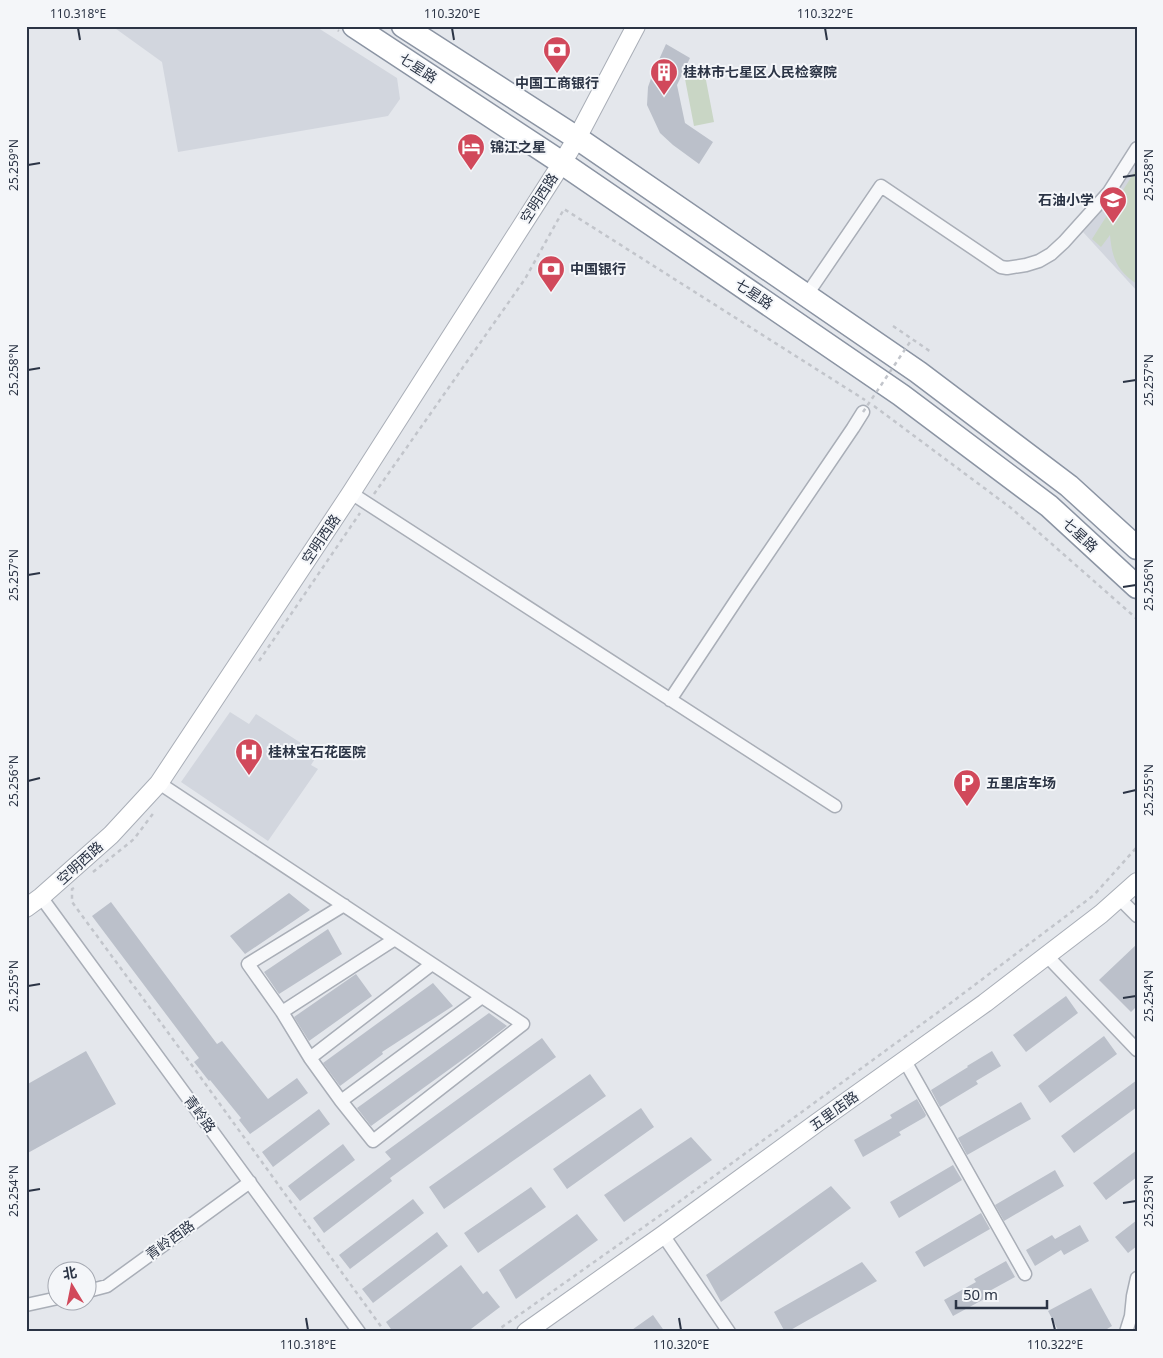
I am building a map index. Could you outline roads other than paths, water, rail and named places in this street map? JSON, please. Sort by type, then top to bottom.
[{"type":"highway","name":"七星路","points":[[354,26],[562,162],[901,395],[1049,506],[1137,587]]},
{"type":"highway","name":"七星路","points":[[403,26],[577,138],[918,372],[1061,480],[1137,548]]},
{"type":"main road","name":"空明西路","points":[[26,908],[41,897],[164,787],[577,138],[636,26]]},
{"type":"main road","name":"五里店路","points":[[526,1332],[985,1004],[1101,914],[1137,882]]},
{"type":"street","points":[[806,296],[881,186],[1001,267],[1016,267],[1039,261],[1051,254],[1064,242],[1109,192],[1137,148]]},
{"type":"street","points":[[670,700],[866,407]]},
{"type":"street","points":[[351,493],[835,806]]},
{"type":"street","points":[[164,787],[344,905],[523,1024],[374,1141],[341,1102],[248,964],[344,905]]},
{"type":"street","name":"青岭路","points":[[41,897],[359,1332]]},
{"type":"street","points":[[1119,898],[1137,916]]},
{"type":"street","points":[[282,1012],[395,939]]},
{"type":"street","points":[[1047,956],[1137,1050]]},
{"type":"street","points":[[310,1058],[432,964]]},
{"type":"street","points":[[341,1102],[482,997]]},
{"type":"street","points":[[905,1061],[1025,1274]]},
{"type":"street","name":"青岭西路","points":[[98,1288],[107,1286],[250,1182]]},
{"type":"street","points":[[663,1235],[729,1332]]},
{"type":"street","points":[[1126,1332],[1131,1316],[1132,1296],[1137,1278]]},
{"type":"street","points":[[26,1305],[48,1300]]},
{"type":"place","name":"中国工商银行","points":[[557,74]]},
{"type":"place","name":"桂林市七星区人民检察院","points":[[664,96]]},
{"type":"place","name":"锦江之星","points":[[471,171]]},
{"type":"place","name":"石油小学","points":[[1113,224]]},
{"type":"place","name":"中国银行","points":[[551,293]]},
{"type":"place","name":"桂林宝石花医院","points":[[249,776]]},
{"type":"place","name":"五里店车场","points":[[967,807]]}]
